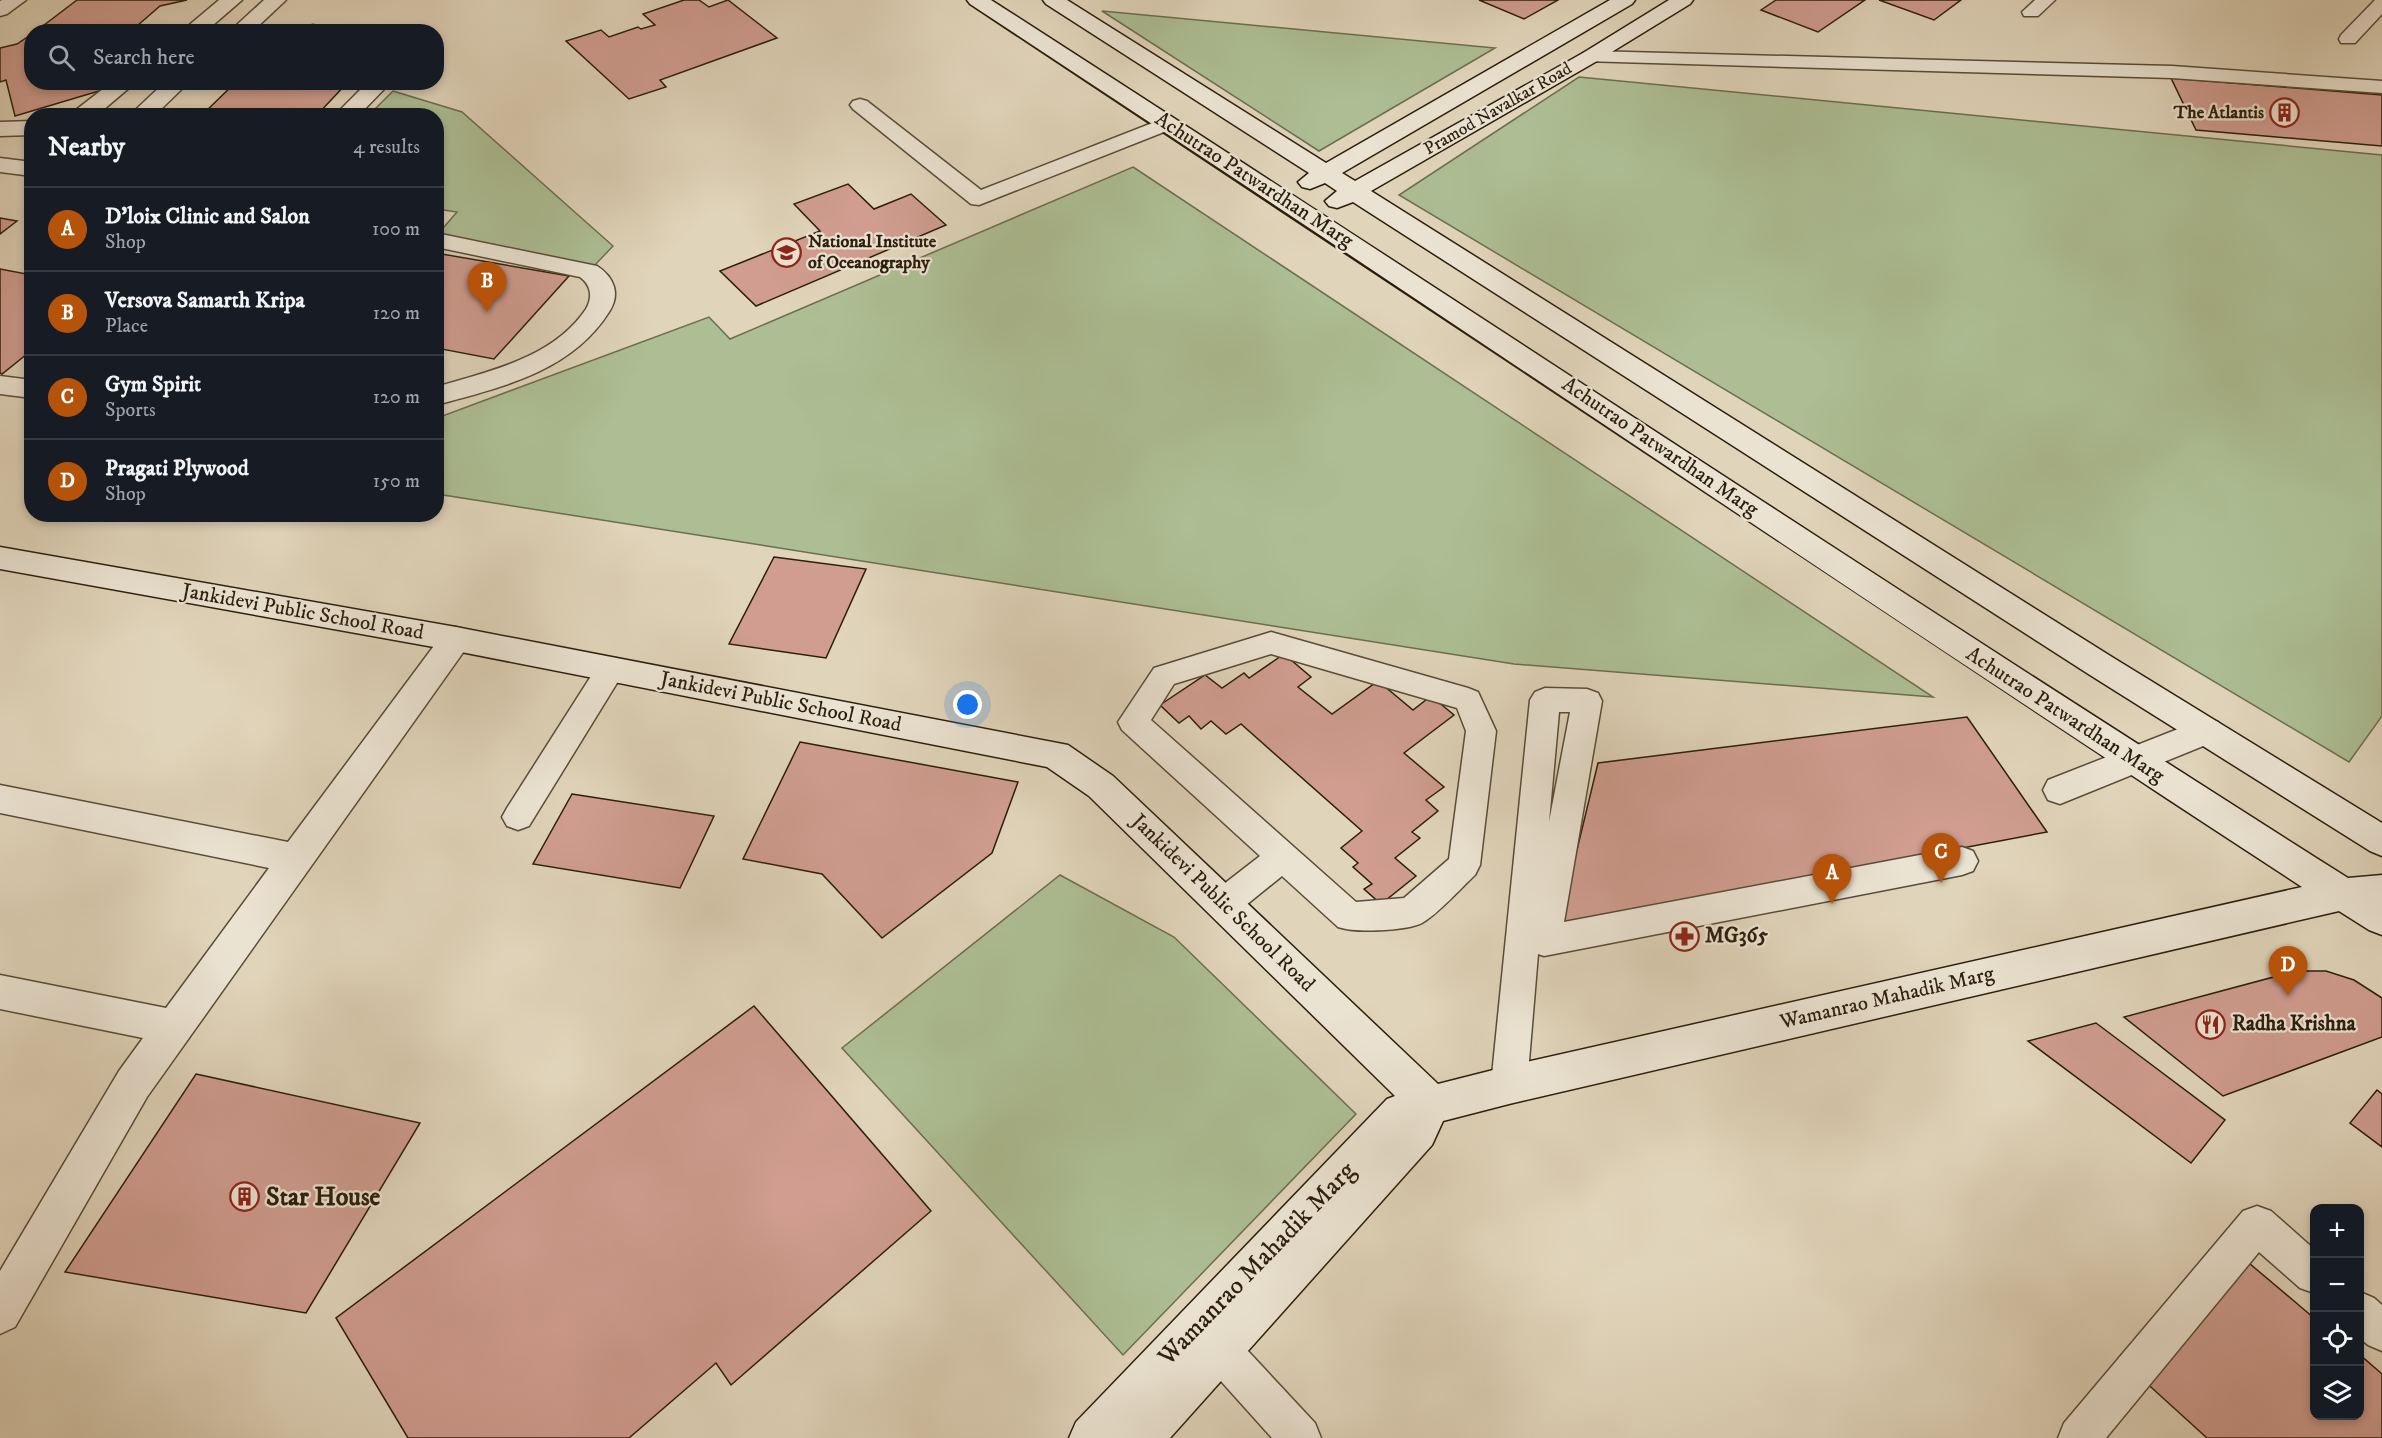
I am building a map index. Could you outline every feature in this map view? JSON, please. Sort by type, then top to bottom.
[{"type":"street","points":[[0,10],[16,0]]},
{"type":"street","points":[[201,24],[232,0]]},
{"type":"street","points":[[248,24],[276,0]]},
{"type":"street","name":"Achutrao Patwardhan Marg","points":[[977,0],[1311,216],[2136,761],[2382,919]]},
{"type":"street","name":"Achutrao Patwardhan Marg","points":[[1053,0],[2382,841]]},
{"type":"street","name":"Pramod Navalkar Road","points":[[1283,198],[1625,0]]},
{"type":"street","name":"Pramod Navalkar Road","points":[[1311,216],[1590,57],[1683,0]]},
{"type":"street","points":[[92,108],[116,90]]},
{"type":"street","points":[[149,108],[170,90]]},
{"type":"street","points":[[353,108],[373,90]]},
{"type":"street","points":[[0,129],[24,128]]},
{"type":"street","points":[[0,165],[24,168]]},
{"type":"street","points":[[444,242],[588,271],[595,275],[601,284],[603,299],[593,321],[565,347],[539,362],[444,393]]},
{"type":"street","points":[[0,385],[24,388]]},
{"type":"street","name":"Jankidevi Public School Road","points":[[0,558],[456,639],[1056,755],[1101,786],[1431,1104]]},
{"type":"street","points":[[0,1312],[133,1084],[456,639]]},
{"type":"street","points":[[2060,790],[2206,731]]},
{"type":"street","points":[[0,799],[296,859]]},
{"type":"street","name":"Wamanrao Mahadik Marg","points":[[1092,1438],[1209,1338],[1418,1131],[1431,1104],[2343,894],[2382,891]]},
{"type":"street","points":[[0,992],[174,1027]]},
{"type":"street","name":"Wamanrao Mahadik Marg","points":[[1139,1438],[1209,1338]]},
{"type":"lane","points":[[2031,12],[2046,0]]},
{"type":"lane","points":[[2348,39],[2382,3]]},
{"type":"lane","points":[[1590,57],[2172,72],[2382,87]]},
{"type":"lane","points":[[860,105],[979,199],[1167,124]]},
{"type":"lane","points":[[1271,643],[1468,700],[1481,731],[1464,865],[1412,912],[1350,917],[1283,857],[1133,723],[1164,676],[1271,643]]},
{"type":"lane","points":[[518,817],[610,670]]},
{"type":"lane","points":[[1509,1085],[1545,700],[1587,701],[1544,941],[1962,861]]},
{"type":"lane","points":[[1223,904],[1283,857]]},
{"type":"lane","points":[[2079,1438],[2257,1225],[2310,1271]]},
{"type":"lane","points":[[2364,1315],[2382,1331]]},
{"type":"lane","points":[[1209,1338],[1300,1438]]},
{"type":"green space","points":[[1102,11],[1495,48],[1319,151]]},
{"type":"green space","points":[[1579,77],[2382,155],[2382,716],[2349,762],[1399,195]]},
{"type":"green space","points":[[393,91],[462,112],[613,246],[594,266],[444,236],[444,227],[457,212],[444,210],[444,108],[376,108]]},
{"type":"green space","points":[[1133,167],[1933,697],[1514,664],[444,495],[444,415],[709,317],[730,339]]},
{"type":"green space","points":[[1060,875],[1174,937],[1356,1114],[1123,1355],[842,1048]]},
{"type":"building","points":[[77,0],[187,0],[160,6],[139,24],[46,24]]},
{"type":"building","points":[[684,0],[699,0],[709,7],[728,0],[777,38],[660,80],[666,87],[629,99],[566,41],[601,30],[609,37],[638,27],[641,29],[655,25],[643,14]]},
{"type":"building","points":[[1479,0],[1558,0],[1524,19]]},
{"type":"building","points":[[1776,0],[1865,0],[1818,32],[1761,10]]},
{"type":"building","points":[[1879,0],[1961,0],[1934,20]]},
{"type":"building","points":[[24,39],[24,90],[102,90],[42,108],[24,108],[24,113],[15,116],[6,80],[0,82],[0,48],[17,44]]},
{"type":"building","name":"The Atlantis","points":[[2171,78],[2382,95],[2382,146],[2196,130]]},
{"type":"building","points":[[228,90],[340,90],[324,108],[209,108]]},
{"type":"building","points":[[848,184],[874,209],[911,194],[946,225],[756,306],[720,271],[820,231],[794,204]]},
{"type":"building","points":[[0,218],[17,221],[0,234]]},
{"type":"building","points":[[444,254],[569,276],[494,359],[444,350]]},
{"type":"building","points":[[0,269],[24,274],[24,356],[2,374],[0,373]]},
{"type":"building","points":[[774,557],[866,569],[826,658],[729,644]]},
{"type":"building","points":[[1284,654],[1311,677],[1298,687],[1332,714],[1378,681],[1413,710],[1431,696],[1454,715],[1404,753],[1444,787],[1426,800],[1438,811],[1412,832],[1420,838],[1395,858],[1416,876],[1381,904],[1364,889],[1372,884],[1353,867],[1358,863],[1341,848],[1362,831],[1241,724],[1226,734],[1211,721],[1201,729],[1189,716],[1179,723],[1160,705],[1205,675],[1222,688],[1244,673],[1249,678]]},
{"type":"building","points":[[1967,717],[2047,832],[1559,924],[1598,763]]},
{"type":"building","points":[[800,742],[1018,782],[992,853],[882,938],[822,874],[743,859]]},
{"type":"building","points":[[572,794],[714,816],[680,888],[533,864]]},
{"type":"building","points":[[2296,971],[2326,971],[2354,980],[2382,998],[2382,1037],[2223,1096],[2124,1017]]},
{"type":"building","points":[[754,1006],[931,1211],[731,1385],[716,1363],[629,1438],[408,1438],[336,1318]]},
{"type":"building","points":[[2096,1023],[2225,1120],[2191,1163],[2028,1041]]},
{"type":"building","name":"Star House","points":[[196,1074],[420,1123],[306,1313],[65,1272]]},
{"type":"building","points":[[2377,1090],[2382,1094],[2382,1147],[2350,1123]]},
{"type":"building","points":[[2243,1258],[2310,1315],[2310,1420],[2364,1420],[2364,1358],[2382,1374],[2382,1438],[2207,1438],[2142,1379]]},
{"type":"place","name":"The Atlantis","points":[[2285,113]]},
{"type":"place","name":"National Institute of Oceanography","points":[[787,252]]},
{"type":"place","name":"Versova Samarth Kripa","points":[[487,312]]},
{"type":"place","name":"Gym Spirit","points":[[1941,883]]},
{"type":"place","name":"D'loix Clinic and Salon","points":[[1832,904]]},
{"type":"place","name":"MG365","points":[[1684,936]]},
{"type":"place","name":"Pragati Plywood","points":[[2288,996]]},
{"type":"place","name":"Radha Krishna","points":[[2211,1024]]},
{"type":"place","name":"Star House","points":[[245,1197]]}]
